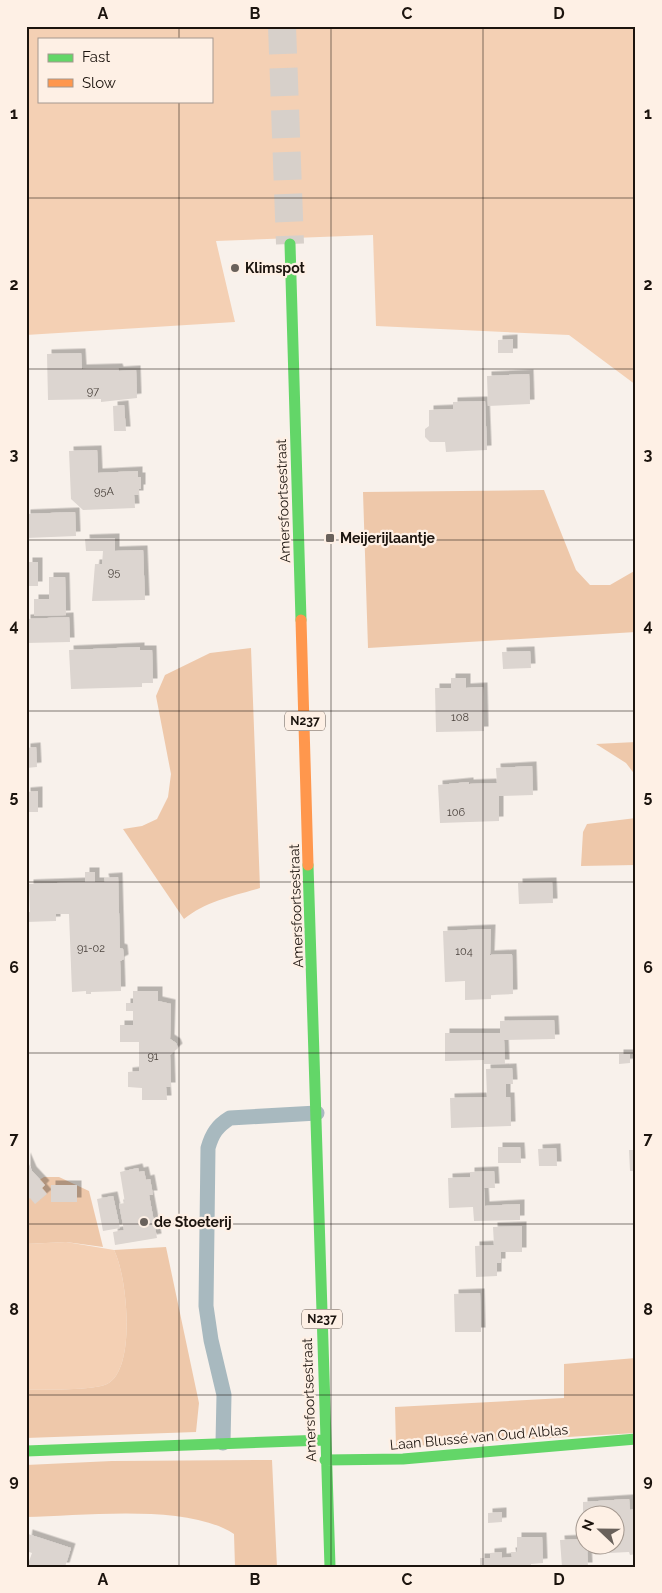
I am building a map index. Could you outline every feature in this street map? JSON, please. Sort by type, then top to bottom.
[{"type":"main road","name":"Amersfoortsestraat","points":[[290,244],[317,1113],[324,1440],[330,1567]]},
{"type":"main road","name":"Laan Blussé van Oud Alblas","points":[[325,1460],[402,1460],[636,1438]]},
{"type":"main road","points":[[26,1451],[324,1440]]},
{"type":"lane","points":[[223,1443],[224,1395],[211,1340],[206,1306],[208,1148],[212,1134],[220,1124],[230,1118],[317,1113]]},
{"type":"shaded area","points":[[26,26],[636,26],[636,385],[569,335],[376,326],[373,235],[216,241],[235,322],[26,335]]},
{"type":"shaded area","points":[[544,490],[576,570],[590,585],[610,585],[636,570],[636,632],[368,648],[363,492]]},
{"type":"shaded area","points":[[251,648],[260,888],[211,903],[184,919],[123,829],[142,826],[157,819],[168,797],[171,774],[156,696],[165,675],[210,653]]},
{"type":"shaded area","points":[[636,742],[636,776],[626,763],[596,744]]},
{"type":"shaded area","points":[[636,818],[636,865],[581,866],[583,832],[587,824]]},
{"type":"shaded area","points":[[44,1177],[59,1177],[89,1191],[103,1247],[66,1242],[26,1244],[26,1188]]},
{"type":"shaded area","points":[[66,1242],[114,1250],[123,1279],[127,1321],[123,1360],[116,1375],[107,1384],[80,1389],[26,1390],[26,1244]]},
{"type":"shaded area","points":[[166,1247],[199,1403],[196,1432],[26,1438],[26,1390],[91,1388],[107,1384],[116,1375],[123,1360],[127,1321],[123,1279],[114,1250]]},
{"type":"shaded area","points":[[636,1358],[636,1433],[396,1447],[395,1407],[564,1398],[564,1364]]},
{"type":"shaded area","points":[[272,1460],[277,1567],[235,1567],[234,1534],[214,1524],[190,1518],[134,1514],[26,1517],[26,1465],[112,1461]]},
{"type":"building","points":[[513,339],[513,353],[498,353],[498,340]]},
{"type":"building","points":[[81,353],[82,369],[118,368],[119,371],[136,370],[137,398],[101,402],[101,399],[48,400],[47,354]]},
{"type":"building","points":[[529,374],[530,404],[488,406],[487,376]]},
{"type":"building","points":[[485,401],[487,450],[446,452],[445,442],[430,442],[425,437],[425,429],[429,426],[429,410],[453,409],[453,402]]},
{"type":"building","points":[[124,405],[126,431],[114,431],[113,406]]},
{"type":"building","points":[[97,450],[98,473],[138,471],[138,477],[141,477],[141,489],[139,489],[139,495],[134,495],[135,508],[83,510],[71,499],[69,451]]},
{"type":"building","points":[[75,512],[76,536],[26,538],[26,514]]},
{"type":"building","points":[[115,538],[115,551],[143,550],[145,600],[92,601],[95,564],[102,564],[103,551],[86,551],[85,539]]},
{"type":"building","points":[[28,562],[38,562],[38,586],[28,586]]},
{"type":"building","points":[[49,577],[65,577],[66,615],[34,616],[34,599],[49,599]]},
{"type":"building","points":[[69,617],[70,642],[26,643],[26,619]]},
{"type":"building","points":[[140,647],[140,650],[152,650],[153,683],[142,683],[142,687],[71,689],[69,650]]},
{"type":"building","points":[[530,651],[531,668],[503,669],[502,652]]},
{"type":"building","points":[[451,678],[466,678],[466,688],[483,687],[484,731],[436,732],[435,688],[451,688]]},
{"type":"building","points":[[36,747],[37,767],[26,768],[26,748]]},
{"type":"building","points":[[532,766],[533,795],[499,796],[499,821],[440,823],[438,785],[469,782],[469,784],[497,783],[496,768]]},
{"type":"building","points":[[38,791],[38,812],[26,812],[26,792]]},
{"type":"building","points":[[85,872],[95,872],[95,882],[105,882],[104,878],[118,877],[120,948],[123,949],[124,959],[120,961],[121,991],[91,992],[91,994],[86,994],[86,991],[72,992],[69,914],[56,914],[56,921],[26,922],[26,912],[30,912],[29,884],[85,882]]},
{"type":"building","points":[[552,882],[553,903],[519,904],[518,883]]},
{"type":"building","points":[[491,929],[490,955],[512,954],[513,994],[491,995],[491,999],[465,1000],[465,981],[445,982],[443,931]]},
{"type":"building","points":[[133,991],[158,991],[158,1001],[171,1004],[170,1039],[176,1043],[178,1048],[170,1055],[171,1087],[166,1087],[167,1100],[142,1100],[142,1088],[128,1087],[128,1072],[139,1071],[139,1042],[120,1042],[120,1025],[133,1025],[133,1011],[126,1011],[126,1003],[133,1003]]},
{"type":"building","points":[[554,1020],[555,1039],[504,1040],[505,1064],[484,1064],[484,1060],[445,1061],[445,1033],[500,1033],[500,1021]]},
{"type":"building","points":[[619,1054],[630,1054],[630,1063],[619,1064]]},
{"type":"building","points":[[512,1068],[513,1084],[506,1084],[506,1097],[510,1097],[511,1126],[451,1128],[450,1098],[487,1097],[486,1069]]},
{"type":"building","points":[[498,1147],[520,1147],[521,1163],[498,1163]]},
{"type":"building","points":[[556,1148],[557,1166],[539,1166],[538,1149]]},
{"type":"building","points":[[629,1150],[636,1150],[636,1171],[630,1171]]},
{"type":"building","points":[[26,1157],[32,1171],[45,1185],[42,1188],[47,1194],[35,1204],[30,1198],[26,1201]]},
{"type":"building","points":[[138,1168],[139,1172],[144,1171],[146,1180],[150,1179],[153,1195],[149,1195],[157,1238],[115,1245],[113,1232],[124,1230],[119,1204],[125,1203],[120,1172]]},
{"type":"building","points":[[494,1171],[495,1188],[484,1188],[485,1206],[520,1204],[520,1220],[474,1221],[473,1207],[449,1208],[448,1178],[470,1177],[470,1172]]},
{"type":"building","points":[[51,1185],[77,1185],[77,1202],[51,1202]]},
{"type":"building","points":[[113,1196],[120,1228],[103,1231],[97,1199]]},
{"type":"building","points":[[522,1226],[522,1252],[501,1252],[501,1263],[497,1263],[497,1276],[476,1277],[475,1246],[494,1245],[493,1227]]},
{"type":"building","points":[[480,1293],[481,1332],[455,1332],[454,1294]]},
{"type":"building","points":[[629,1499],[630,1510],[636,1509],[636,1554],[630,1555],[629,1552],[624,1552],[624,1506],[583,1506],[583,1502]]},
{"type":"building","points":[[502,1512],[502,1522],[488,1523],[488,1513]]},
{"type":"building","points":[[28,1534],[71,1548],[65,1567],[27,1567],[32,1553],[26,1551]]},
{"type":"building","points":[[517,1537],[542,1537],[543,1563],[531,1564],[531,1567],[480,1567],[480,1558],[490,1558],[490,1553],[502,1552],[502,1558],[512,1557],[511,1552],[517,1552]]},
{"type":"building","points":[[574,1539],[574,1556],[587,1556],[588,1567],[562,1567],[560,1540]]},
{"type":"tunnel","points":[[282,26],[290,244]]},
{"type":"traffic: fast","points":[[290,244],[301,620]]},
{"type":"traffic: fast","points":[[308,865],[330,1567]]},
{"type":"traffic: fast","points":[[325,1460],[403,1459],[636,1439]]},
{"type":"traffic: fast","points":[[26,1451],[324,1440]]},
{"type":"traffic: slow","points":[[301,620],[308,865]]},
{"type":"place","name":"Klimspot","points":[[235,268]]},
{"type":"place","name":"Meijerijlaantje","points":[[330,538]]},
{"type":"place","name":"de Stoeterij","points":[[144,1222]]}]
